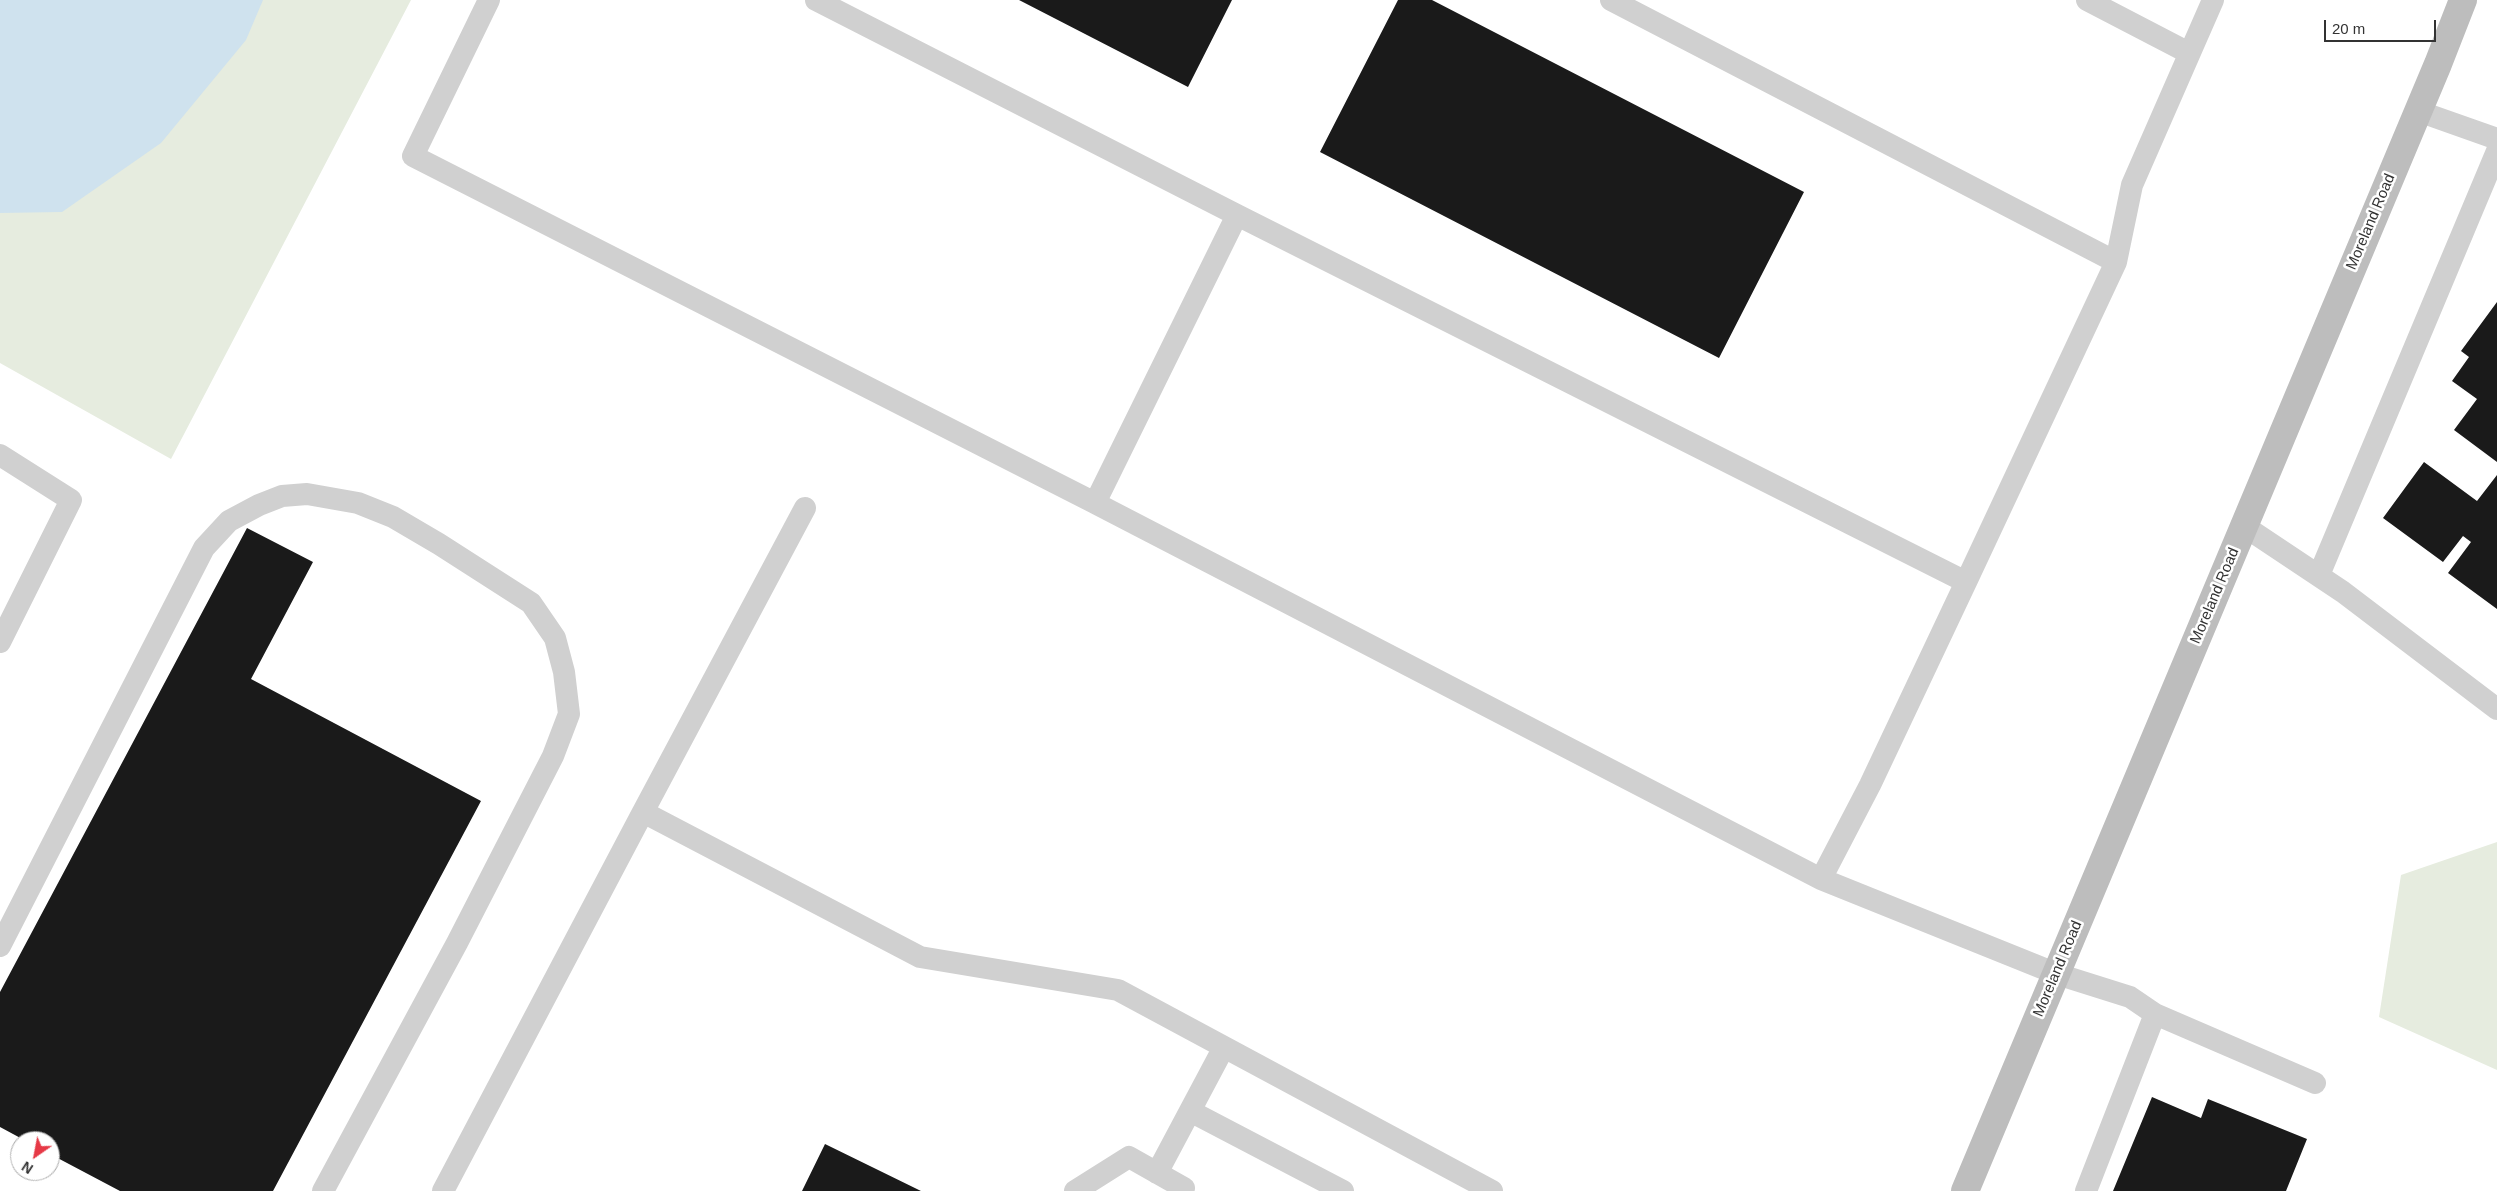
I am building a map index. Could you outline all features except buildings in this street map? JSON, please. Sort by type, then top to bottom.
[{"type":"street","name":"Moreland Road","points":[[1965,1191],[2463,0]]},
{"type":"lane","points":[[489,0],[414,156],[1095,503],[1821,879],[2057,974],[2130,997],[2155,1014],[2315,1083]]},
{"type":"lane","points":[[816,0],[1237,215],[1966,582]]},
{"type":"lane","points":[[1611,0],[2116,262]]},
{"type":"lane","points":[[2087,0],[2188,52]]},
{"type":"lane","points":[[1821,879],[1874,776],[2116,262],[2132,185],[2188,52],[2213,0]]},
{"type":"lane","points":[[2418,110],[2497,139]]},
{"type":"lane","points":[[2319,576],[2497,150]]},
{"type":"lane","points":[[1095,503],[1237,215]]},
{"type":"lane","points":[[0,455],[71,500],[0,642]]},
{"type":"lane","points":[[0,946],[204,548],[229,521],[259,505],[282,496],[307,494],[358,503],[393,518],[439,544],[531,603],[555,638],[564,672],[569,714],[553,756],[512,836],[323,1191]]},
{"type":"lane","points":[[443,1191],[805,508]]},
{"type":"lane","points":[[2244,526],[2319,576],[2497,709]]},
{"type":"lane","points":[[643,812],[920,957],[1118,990],[1492,1191]]},
{"type":"lane","points":[[2086,1191],[2155,1014]]},
{"type":"lane","points":[[1157,1173],[1224,1047]]},
{"type":"lane","points":[[1190,1111],[1344,1191]]},
{"type":"lane","points":[[1075,1191],[1129,1157],[1184,1188],[1183,1191]]},
{"type":"shaded area","points":[[0,0],[411,0],[171,459],[0,363]]},
{"type":"shaded area","points":[[2497,842],[2497,1070],[2379,1017],[2401,875]]},
{"type":"water","points":[[0,0],[263,0],[246,40],[161,143],[62,212],[0,213]]}]
